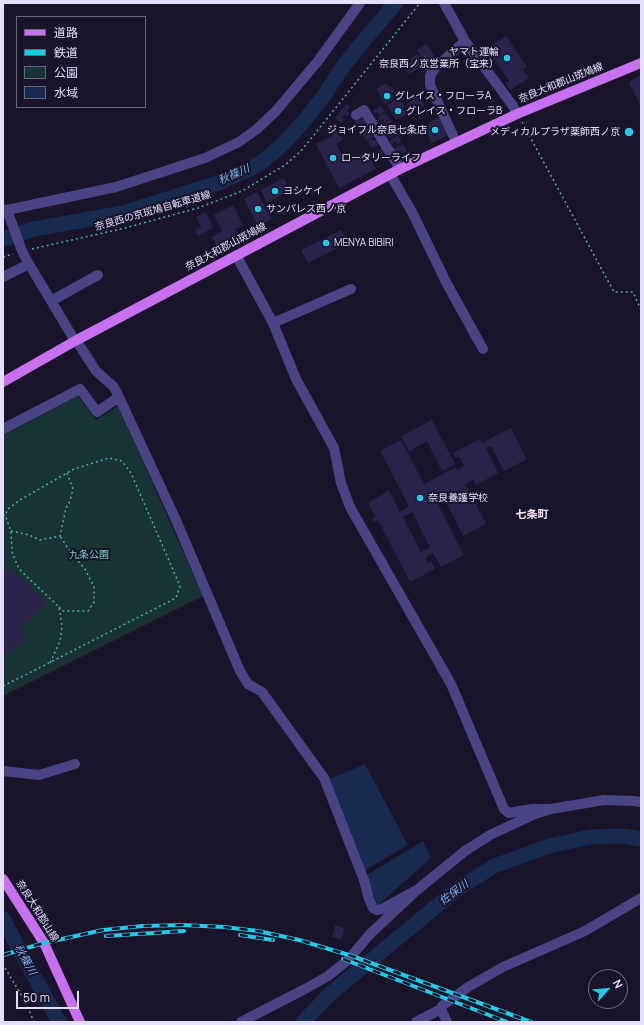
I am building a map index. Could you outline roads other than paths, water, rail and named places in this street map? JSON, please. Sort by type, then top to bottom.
[{"type":"main road","name":"奈良大和郡山斑鳩線","points":[[3,382],[76,340],[400,169],[517,114],[641,63]]},
{"type":"main road","name":"奈良大和郡山線","points":[[3,879],[44,943],[80,1022]]},
{"type":"street","points":[[360,3],[318,61],[276,111],[257,129],[239,142],[205,158],[116,187],[6,212],[28,264],[96,371],[114,387],[176,520],[240,671],[248,684],[262,692],[324,778],[364,880],[373,908],[377,910],[382,909],[417,890]]},
{"type":"street","points":[[444,3],[465,41],[513,106],[517,114]]},
{"type":"street","points":[[456,142],[430,85],[430,76],[435,68],[465,41]]},
{"type":"street","points":[[364,110],[400,169]]},
{"type":"street","points":[[390,174],[412,212],[447,284],[483,349]]},
{"type":"street","points":[[236,255],[274,323],[296,380],[334,448],[341,483],[350,507],[451,684],[504,809],[508,813],[532,809],[551,809]]},
{"type":"street","points":[[3,277],[28,264]]},
{"type":"street","points":[[51,301],[98,275]]},
{"type":"street","points":[[274,323],[350,289]]},
{"type":"street","points":[[3,430],[80,389],[97,412],[119,397]]},
{"type":"street","points":[[3,771],[39,775],[75,764]]},
{"type":"street","points":[[241,1022],[306,989],[328,976],[348,960],[370,934],[417,890],[454,859],[490,834],[535,814],[551,809],[604,800],[641,802]]},
{"type":"street","points":[[416,1022],[441,1009],[442,1006],[468,987],[503,967],[585,931],[641,898]]},
{"type":"street","points":[[441,1009],[447,1022]]},
{"type":"water","points":[[365,764],[408,845],[365,870],[328,780]]},
{"type":"water","points":[[423,841],[431,858],[378,905],[369,886],[367,875]]},
{"type":"waterway","name":"秋篠川","points":[[3,239],[34,229],[123,213],[221,182],[262,162],[282,145],[305,120],[325,94],[341,69],[396,3]]},
{"type":"waterway","name":"佐保川","points":[[303,1022],[330,994],[456,890],[494,866],[549,846],[590,837],[623,836],[641,839]]},
{"type":"waterway","name":"秋篠川","points":[[3,919],[59,1022]]},
{"type":"railway","points":[[3,955],[44,943],[103,930],[143,926],[183,925],[224,927],[258,931],[299,940],[352,956],[531,1022]]},
{"type":"railway","points":[[106,936],[184,931]]},
{"type":"railway","points":[[240,935],[273,940]]},
{"type":"railway","points":[[343,959],[507,1022]]},
{"type":"place","name":"ヤマト運輸 奈良西ノ京営業所（宝来）","points":[[507,58]]},
{"type":"place","name":"グレイス・フローラA","points":[[387,96]]},
{"type":"place","name":"グレイス・フローラB","points":[[398,111]]},
{"type":"place","name":"ジョイフル奈良七条店","points":[[435,130]]},
{"type":"place","name":"メディカルプラザ薬師西ノ京","points":[[629,132]]},
{"type":"place","name":"ロータリーライフ","points":[[333,158]]},
{"type":"place","name":"ヨシケイ","points":[[275,191]]},
{"type":"place","name":"サンパレス西ノ京","points":[[258,209]]},
{"type":"place","name":"MENYA BIBIRI","points":[[326,243]]},
{"type":"place","name":"奈良養護学校","points":[[420,498]]},
{"type":"district","name":"七条町","points":[[532,515]]},
{"type":"park label","name":"九条公園","points":[[89,555]]}]
